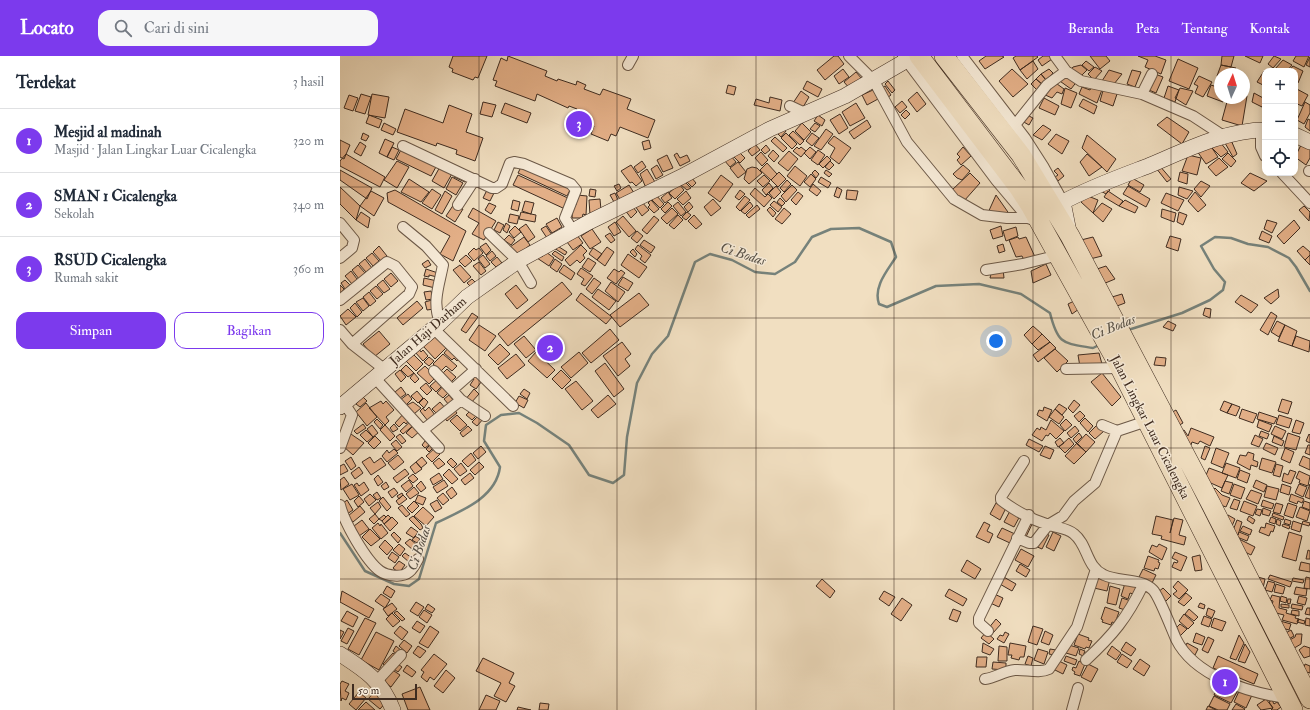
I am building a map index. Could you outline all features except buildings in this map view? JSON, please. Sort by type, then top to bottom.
[{"type":"highway","name":"Jalan Lingkar Luar Cicalengka","points":[[944,56],[1021,155],[1070,236],[1091,295],[1123,361],[1147,421],[1290,704]]},
{"type":"highway","name":"Jalan Lingkar Luar Cicalengka","points":[[914,59],[1019,188],[1033,219],[1091,295]]},
{"type":"highway","name":"Jalan Lingkar Luar Cicalengka","points":[[1123,361],[1211,504],[1310,697]]},
{"type":"street","points":[[849,56],[874,81],[908,142],[954,199],[982,215],[1033,219]]},
{"type":"street","points":[[962,56],[1015,125],[1043,166],[1063,202],[1070,236]]},
{"type":"street","points":[[1055,56],[1066,71],[1081,81],[1142,94],[1193,116],[1225,137]]},
{"type":"street","name":"Jalan Haji Darham","points":[[342,405],[467,297],[518,260],[681,177],[770,129],[806,114],[874,81],[914,59]]},
{"type":"street","points":[[1015,125],[1047,85],[1066,71]]},
{"type":"street","points":[[1142,94],[1152,74]]},
{"type":"street","points":[[790,106],[806,114]]},
{"type":"street","points":[[1063,202],[1110,180],[1173,155],[1225,137],[1255,129],[1262,130]]},
{"type":"street","points":[[1298,136],[1310,142]]},
{"type":"street","points":[[1262,138],[1262,149]]},
{"type":"street","points":[[403,146],[487,186],[496,188],[502,184],[510,163],[516,162],[571,184],[576,190],[565,218],[573,231]]},
{"type":"street","points":[[1285,176],[1310,203]]},
{"type":"street","points":[[458,205],[475,179]]},
{"type":"street","points":[[340,222],[354,240],[352,248],[340,258]]},
{"type":"street","points":[[403,226],[426,246],[443,265],[435,301],[436,325],[476,369],[514,406]]},
{"type":"street","points":[[489,233],[518,260],[530,283]]},
{"type":"street","points":[[986,270],[1023,264],[1059,255]]},
{"type":"street","points":[[340,300],[387,262],[395,266],[412,287],[409,294],[352,344]]},
{"type":"street","points":[[340,330],[380,373],[423,430],[439,448]]},
{"type":"street","points":[[1066,369],[1123,361]]},
{"type":"street","points":[[452,390],[476,369]]},
{"type":"street","points":[[434,371],[461,400],[485,416]]},
{"type":"street","points":[[423,430],[461,400]]},
{"type":"street","points":[[340,448],[352,415],[342,405]]},
{"type":"street","points":[[1102,425],[1117,432],[1147,421]]},
{"type":"street","points":[[1018,538],[1033,544],[1048,525],[1063,516],[1074,501],[1095,483],[1117,432]]},
{"type":"street","points":[[1024,461],[1000,499],[1048,525],[1065,529],[1076,535],[1090,563],[1105,576],[1135,581],[1153,590],[1181,649],[1192,661],[1204,669],[1232,683],[1258,694],[1290,704]]},
{"type":"street","points":[[340,505],[348,526],[367,556],[379,571],[387,575],[398,575],[409,572],[418,559]]},
{"type":"street","points":[[988,631],[979,623],[979,618],[1029,515]]},
{"type":"street","points":[[984,679],[994,678],[1013,670],[1042,671],[1048,669],[1077,626],[1096,569]]},
{"type":"street","points":[[1086,660],[1115,632],[1129,613],[1143,585]]},
{"type":"street","points":[[340,654],[377,681],[390,700],[393,710]]},
{"type":"street","points":[[377,681],[401,655]]},
{"type":"street","points":[[1072,710],[1078,688]]},
{"type":"waterway","name":"Ci Bodas","points":[[340,533],[365,571],[394,584],[409,586],[419,579],[436,523],[456,514],[476,502],[485,495],[497,478],[500,467],[484,441],[486,425],[501,415],[519,413],[537,423],[569,445],[589,475],[613,483],[624,475],[627,437],[637,383],[652,354],[668,336],[695,262],[710,254],[732,260],[755,272],[775,274],[795,262],[812,237],[831,229],[859,228],[891,242],[896,257],[879,285],[879,304],[887,307],[936,286],[979,284],[1021,294],[1050,313],[1056,331],[1063,341],[1093,348],[1099,345]]},
{"type":"waterway","name":"Ci Bodas","points":[[1128,330],[1182,313],[1210,300],[1223,290],[1225,282],[1214,269],[1201,246],[1215,237],[1231,238],[1248,244],[1268,247],[1289,258],[1310,291]]},
{"type":"place","name":"RSUD Cicalengka","points":[[579,124]]},
{"type":"place","name":"SMAN 1 Cicalengka","points":[[550,348]]},
{"type":"place","name":"Mesjid al madinah","points":[[1225,682]]}]
